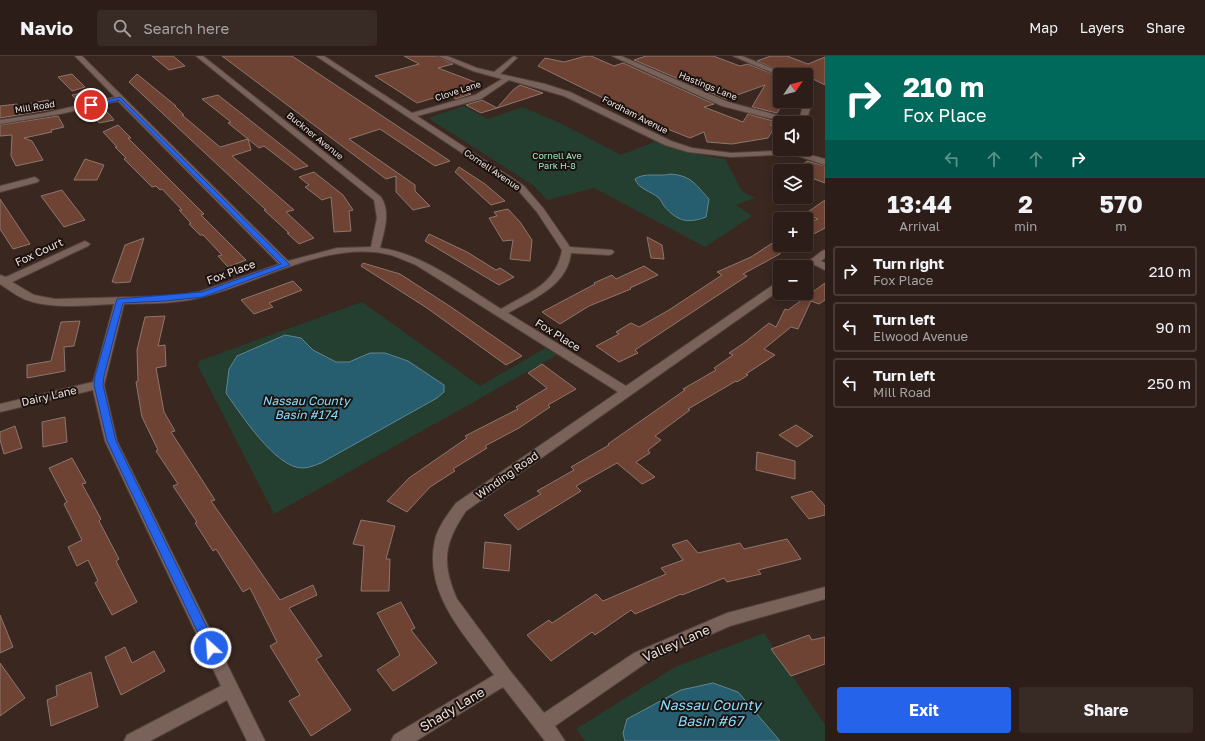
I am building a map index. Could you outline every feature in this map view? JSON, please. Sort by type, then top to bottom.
[{"type":"street","points":[[78,56],[286,265]]},
{"type":"street","name":"Buckner Avenue","points":[[199,56],[378,199],[382,207],[382,220],[375,249]]},
{"type":"street","name":"Cornell Avenue","points":[[319,56],[521,188],[532,200],[567,250]]},
{"type":"street","name":"Fordham Avenue","points":[[441,56],[475,70],[542,86],[567,94],[668,143],[691,150],[731,155],[773,152]]},
{"type":"street","name":"Hastings Lane","points":[[615,56],[725,104],[773,117]]},
{"type":"street","points":[[737,56],[773,71]]},
{"type":"street","points":[[495,75],[514,58]]},
{"type":"street","name":"Clove Lane","points":[[410,116],[478,96],[508,78]]},
{"type":"street","name":"Mill Road","points":[[0,122],[34,118],[120,98]]},
{"type":"street","name":"Fordham Avenue","points":[[810,156],[825,162]]},
{"type":"street","points":[[0,189],[35,180]]},
{"type":"street","name":"Fox Court","points":[[2,280],[85,244]]},
{"type":"street","name":"Fox Place","points":[[2,280],[29,298],[49,302],[65,303],[165,299],[203,294],[286,265],[332,251],[346,249],[375,249],[388,251],[409,257],[626,392]]},
{"type":"street","points":[[501,313],[554,281],[564,265],[567,250],[609,252]]},
{"type":"street","points":[[825,253],[814,261],[825,267]]},
{"type":"street","name":"Winding Road","points":[[556,741],[451,603],[444,587],[439,566],[442,539],[449,524],[461,507],[773,290]]},
{"type":"street","points":[[120,301],[98,385],[111,441],[256,741]]},
{"type":"street","name":"Dairy Lane","points":[[0,408],[98,385]]},
{"type":"street","name":"Valley Lane","points":[[543,724],[640,658],[727,620],[825,594]]},
{"type":"street","name":"Shady Lane","points":[[400,741],[506,677]]},
{"type":"street","points":[[133,741],[231,690]]},
{"type":"green space","name":"Cornell Ave Park H-8","points":[[464,106],[488,119],[522,107],[560,123],[621,155],[656,141],[688,153],[725,159],[742,191],[755,198],[736,205],[752,216],[705,247],[594,188],[547,200],[534,186],[428,118]]},
{"type":"green space","points":[[362,302],[480,386],[545,348],[557,355],[274,514],[198,366],[199,361]]},
{"type":"green space","points":[[764,633],[825,725],[825,741],[585,741],[576,729],[675,667]]},
{"type":"water","points":[[671,174],[689,179],[697,185],[709,199],[706,217],[688,221],[678,218],[664,206],[659,198],[642,188],[635,179],[647,175]]},
{"type":"water","name":"Nassau County Basin #174","points":[[285,335],[301,338],[313,350],[336,362],[349,362],[370,353],[385,353],[408,361],[444,385],[444,392],[437,398],[321,463],[305,468],[293,466],[282,460],[270,450],[249,426],[226,393],[229,369],[237,356]]},
{"type":"water","name":"Nassau County Basin #67","points":[[713,683],[738,692],[780,741],[625,741],[623,733],[627,719],[681,690]]},
{"type":"building","points":[[152,56],[173,56],[185,66],[169,70]]},
{"type":"building","points":[[222,56],[292,56],[450,161],[435,166],[380,129],[349,139],[415,185],[415,191],[430,206],[413,210],[396,192],[396,176],[386,179]]},
{"type":"building","points":[[404,56],[437,56],[453,64],[438,68],[475,82],[460,89],[471,94],[456,99],[447,94],[417,103],[375,76],[419,64]]},
{"type":"building","points":[[591,56],[614,66],[623,63],[714,104],[704,107],[743,122],[748,114],[773,121],[770,125],[773,126],[773,129],[768,138],[732,144],[707,142],[704,132],[690,138],[660,126],[538,66],[545,58],[564,62]]},
{"type":"building","points":[[646,56],[713,56],[740,66],[748,64],[773,74],[773,108],[780,108],[777,113],[752,107],[765,85],[726,99],[634,60]]},
{"type":"building","points":[[771,56],[787,56],[808,64],[825,57],[825,85],[813,79],[813,68],[773,68],[757,61]]},
{"type":"building","points":[[72,74],[85,87],[72,91],[58,77]]},
{"type":"building","points":[[137,74],[176,106],[184,115],[182,115],[220,147],[248,139],[251,150],[232,156],[294,210],[286,212],[314,238],[299,244],[287,233],[289,233],[264,210],[266,210],[129,82]]},
{"type":"building","points":[[520,85],[543,93],[497,108],[513,90]]},
{"type":"building","points":[[86,92],[95,100],[80,104],[72,95]]},
{"type":"building","points":[[218,95],[308,166],[295,170],[264,146],[259,148],[228,123],[231,122],[202,99]]},
{"type":"building","points":[[48,100],[54,109],[0,118],[0,106],[17,104],[17,106]]},
{"type":"building","points":[[482,100],[497,108],[481,113],[466,105]]},
{"type":"building","points":[[101,106],[114,120],[99,123],[86,110]]},
{"type":"building","points":[[58,116],[64,127],[51,130],[52,132],[24,138],[32,141],[43,160],[16,166],[11,156],[12,135],[0,136],[0,125]]},
{"type":"building","points":[[118,125],[131,138],[128,138],[204,214],[201,215],[246,260],[228,267],[218,256],[222,255],[203,235],[200,235],[189,224],[191,223],[179,210],[182,210],[162,189],[160,190],[156,186],[152,187],[124,159],[126,158],[103,132]]},
{"type":"building","points":[[85,159],[104,165],[97,180],[74,180]]},
{"type":"building","points":[[807,161],[825,166],[825,183],[813,179],[813,164],[803,164]]},
{"type":"building","points":[[459,167],[485,184],[505,201],[491,205],[455,172]]},
{"type":"building","points":[[314,172],[343,195],[353,210],[349,211],[351,231],[334,232],[331,197],[322,200],[305,187],[309,185],[299,177]]},
{"type":"building","points":[[62,190],[85,220],[64,227],[41,196]]},
{"type":"building","points":[[0,199],[30,244],[13,249],[0,229]]},
{"type":"building","points":[[825,200],[825,228],[813,234],[813,221],[818,219],[813,217],[813,212],[808,212]]},
{"type":"building","points":[[508,209],[520,222],[532,240],[530,261],[510,259],[513,240],[503,241],[489,218],[497,216],[494,212]]},
{"type":"building","points":[[429,234],[467,252],[496,270],[500,268],[514,277],[499,285],[425,241]]},
{"type":"building","points":[[647,237],[662,245],[664,259],[651,258]]},
{"type":"building","points":[[144,238],[130,282],[112,282],[125,245]]},
{"type":"building","points":[[773,243],[773,252],[780,252],[780,254],[743,274],[747,276],[635,350],[638,353],[619,362],[596,346],[619,334],[616,332],[631,323],[639,327],[669,310],[722,275],[717,272],[751,257]]},
{"type":"building","points":[[363,263],[400,274],[522,356],[506,365],[427,308],[361,266]]},
{"type":"building","points":[[644,266],[658,275],[630,288],[631,289],[589,306],[560,324],[542,312],[595,284],[594,283],[612,275],[616,279]]},
{"type":"building","points":[[293,281],[302,290],[269,303],[273,307],[254,314],[241,300]]},
{"type":"building","points":[[825,283],[825,300],[819,304],[811,301],[798,329],[791,327],[764,349],[775,355],[746,374],[748,375],[737,382],[736,381],[688,409],[690,410],[655,436],[661,440],[648,450],[650,453],[636,462],[655,477],[642,484],[617,463],[576,486],[581,491],[518,530],[504,515],[541,494],[537,491],[574,470],[571,467],[609,445],[608,444],[685,390],[683,389],[716,370],[714,368],[733,355],[729,353],[769,323],[776,327],[785,309],[788,310],[802,300],[813,300],[813,292]]},
{"type":"building","points":[[165,316],[158,346],[165,345],[166,366],[156,368],[164,412],[175,431],[171,432],[215,500],[211,501],[280,600],[313,585],[317,595],[289,608],[322,656],[316,659],[351,710],[311,736],[289,701],[300,695],[270,646],[277,642],[250,588],[243,592],[216,549],[213,551],[195,523],[197,522],[173,486],[178,484],[156,451],[158,450],[142,417],[136,382],[138,381],[137,350],[145,317]]},
{"type":"building","points":[[80,321],[74,346],[64,347],[65,371],[27,378],[27,365],[51,361],[61,322]]},
{"type":"building","points":[[542,364],[576,389],[548,405],[550,407],[519,428],[485,446],[487,448],[453,469],[455,471],[430,487],[407,512],[387,501],[409,478],[467,438],[465,436],[518,409],[516,407],[547,388],[528,373]]},
{"type":"building","points":[[65,417],[67,442],[43,447],[42,422]]},
{"type":"building","points":[[796,425],[813,436],[797,447],[779,435]]},
{"type":"building","points":[[15,426],[22,448],[4,454],[0,440],[0,432]]},
{"type":"building","points":[[757,452],[795,461],[795,479],[756,470]]},
{"type":"building","points":[[72,458],[86,483],[82,484],[101,519],[99,521],[119,559],[116,561],[137,602],[112,615],[95,583],[98,581],[88,560],[77,566],[68,547],[82,540],[64,504],[67,502],[49,468]]},
{"type":"building","points":[[812,491],[825,506],[825,515],[809,519],[791,497]]},
{"type":"building","points":[[361,520],[395,526],[386,559],[390,559],[389,591],[361,591],[364,546],[353,544]]},
{"type":"building","points":[[787,539],[801,559],[758,570],[761,574],[727,582],[724,578],[682,595],[681,594],[635,614],[631,610],[595,635],[592,632],[551,661],[527,635],[549,620],[552,623],[596,594],[603,601],[666,574],[661,568],[683,560],[672,545],[687,540],[698,553],[740,543],[744,549]]},
{"type":"building","points":[[485,542],[511,545],[509,571],[483,568]]},
{"type":"building","points":[[401,602],[415,628],[411,630],[437,663],[393,691],[377,670],[400,655],[377,613]]},
{"type":"building","points":[[0,615],[13,647],[0,653]]},
{"type":"building","points":[[809,635],[812,640],[825,637],[825,664],[791,676],[771,649]]},
{"type":"building","points":[[125,647],[132,663],[154,651],[165,671],[121,695],[105,657]]},
{"type":"building","points":[[0,663],[25,698],[0,716]]},
{"type":"building","points":[[91,672],[98,707],[51,726],[47,700],[57,696],[56,686]]},
{"type":"route","points":[[91,105],[120,98],[286,265],[203,294],[165,299],[120,301],[98,385],[111,441],[211,648]]}]
